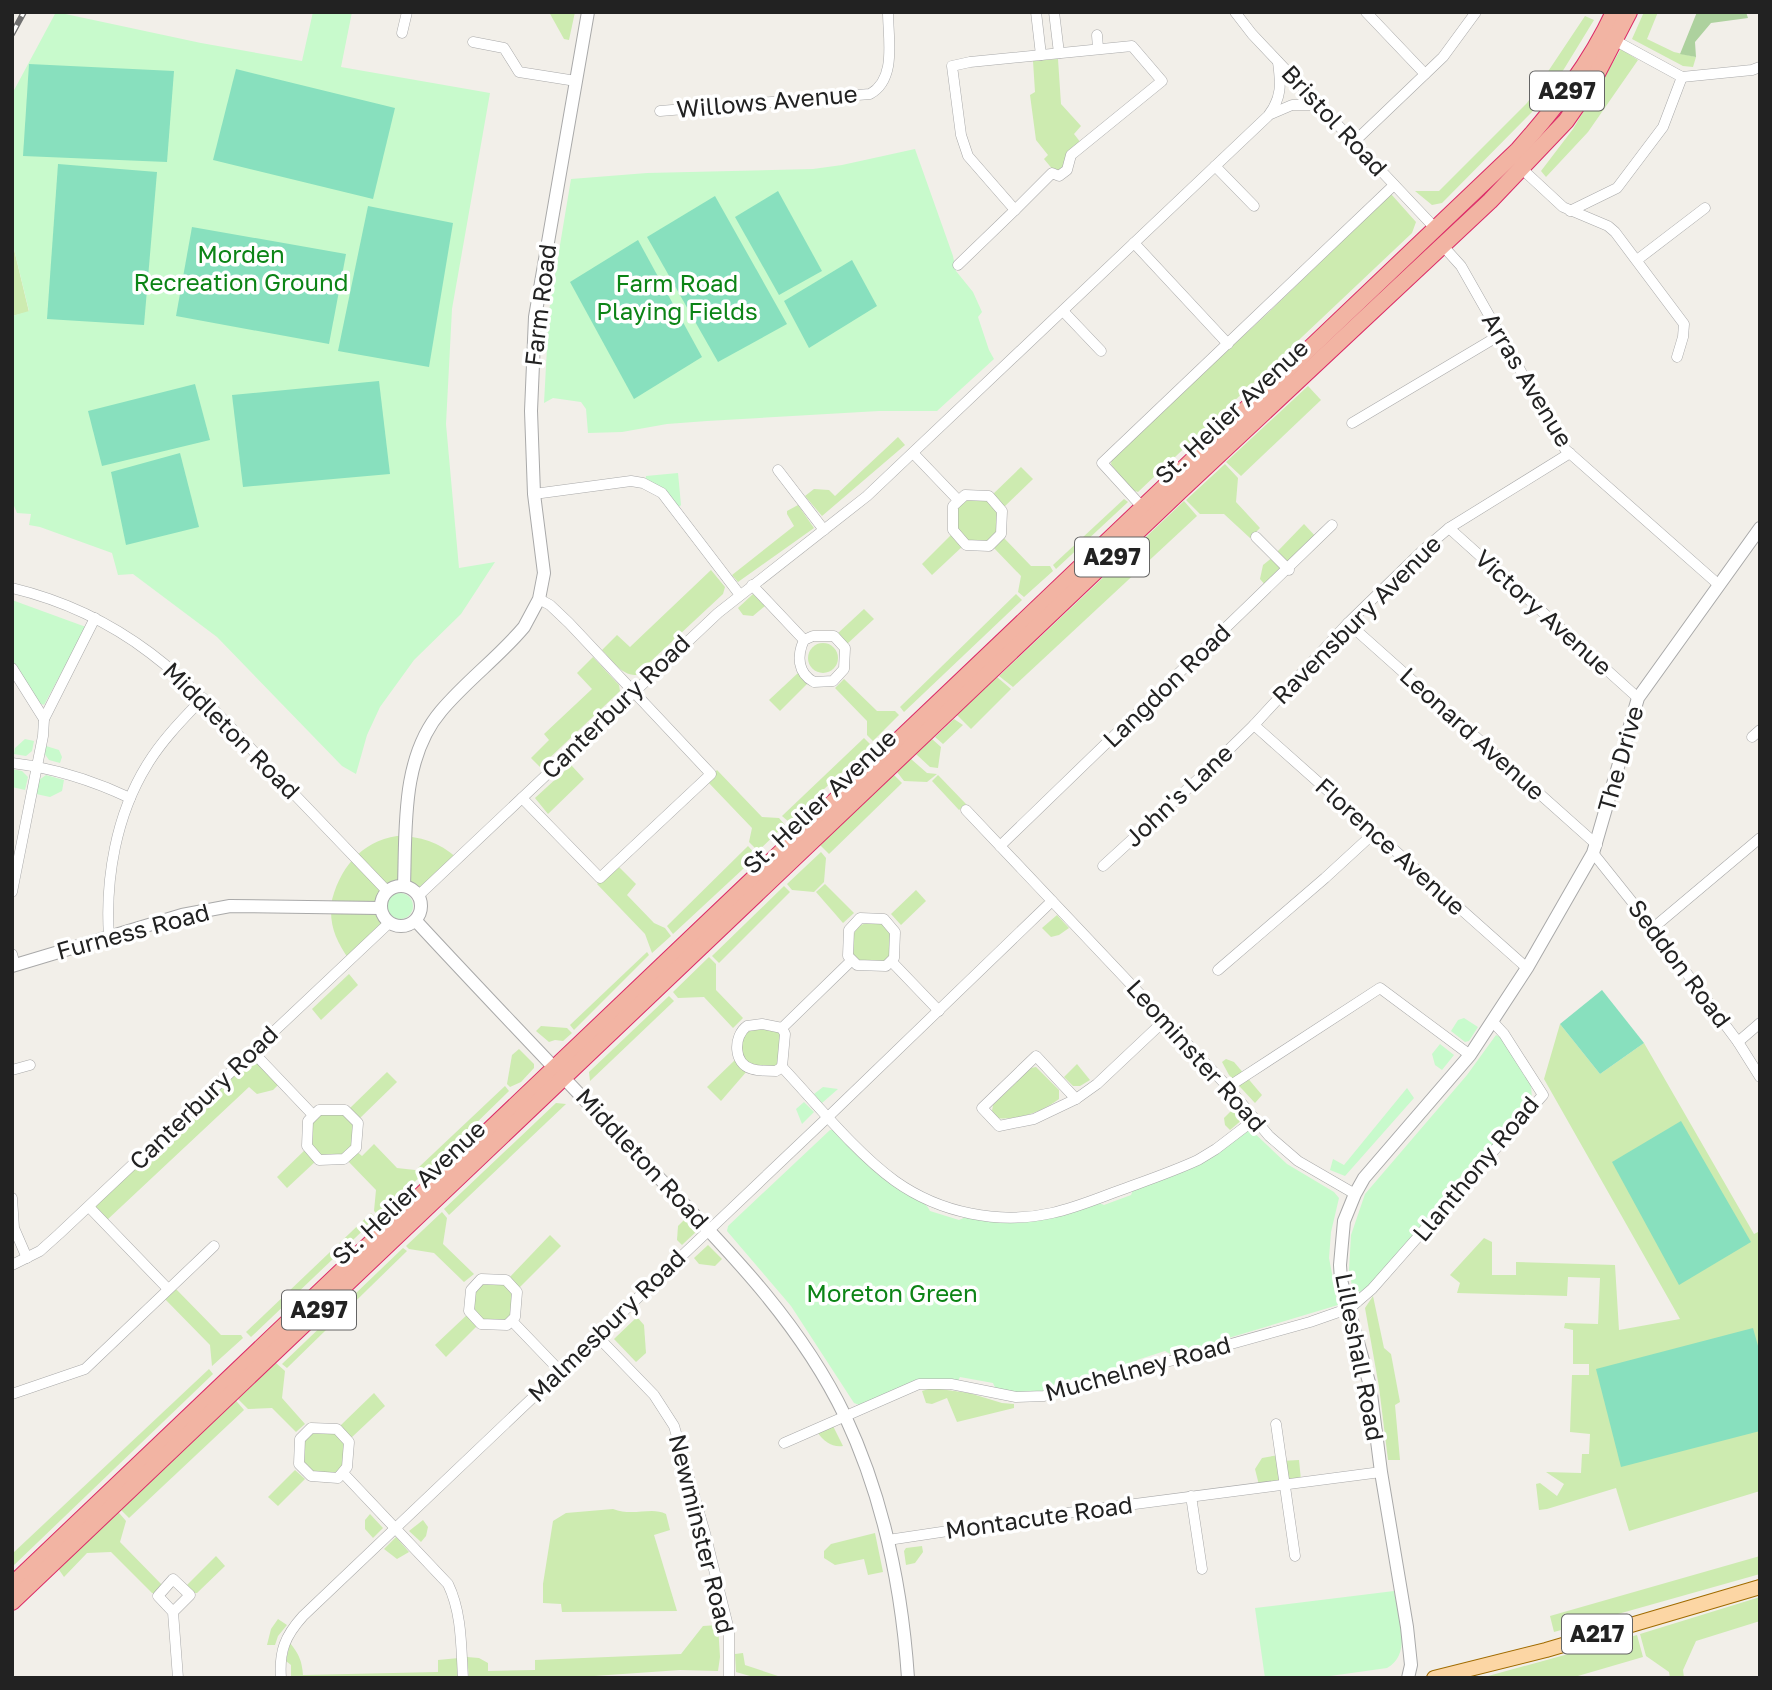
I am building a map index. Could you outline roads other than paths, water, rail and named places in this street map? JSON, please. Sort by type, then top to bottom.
[{"type":"highway","name":"St. Helier Avenue","points":[[12,1602],[1434,228],[1518,150],[1551,112],[1601,40],[1614,12]]},
{"type":"highway","name":"St. Helier Avenue","points":[[12,1585],[1443,246],[1522,169],[1566,121],[1591,85],[1629,12]]},
{"type":"main road","name":"A217","points":[[1434,1678],[1546,1650],[1760,1587]]},
{"type":"street","points":[[402,33],[407,12]]},
{"type":"street","name":"Farm Road","points":[[539,599],[544,573],[534,494],[531,411],[535,317],[588,12]]},
{"type":"street","name":"Willows Avenue","points":[[660,111],[870,94],[885,80],[888,70],[888,12]]},
{"type":"street","points":[[1036,12],[1041,55]]},
{"type":"street","points":[[1054,12],[1059,53]]},
{"type":"street","name":"Bristol Road","points":[[1235,12],[1278,62],[1434,228]]},
{"type":"street","points":[[1366,12],[1425,74]]},
{"type":"street","points":[[1354,142],[1443,57],[1476,12]]},
{"type":"street","points":[[1097,35],[1101,48]]},
{"type":"street","points":[[1616,41],[1682,77],[1760,67]]},
{"type":"street","points":[[473,42],[504,48],[519,72],[576,82]]},
{"type":"street","points":[[958,265],[1015,210],[1052,173],[1059,176],[1067,170],[1071,155],[1162,81],[1132,46],[952,66],[965,150],[973,164],[1015,210]]},
{"type":"street","name":"Canterbury Road","points":[[418,896],[695,633],[867,496],[1268,116],[1279,97],[1281,83],[1278,62]]},
{"type":"street","points":[[1570,211],[1617,188],[1663,127],[1682,77]]},
{"type":"street","points":[[1268,116],[1285,106],[1319,105]]},
{"type":"street","points":[[1215,166],[1254,206]]},
{"type":"street","points":[[1522,169],[1570,211],[1608,226],[1684,324],[1677,357]]},
{"type":"street","name":"St. Helier Avenue","points":[[1144,509],[1102,463],[1394,185]]},
{"type":"street","points":[[1636,260],[1705,208]]},
{"type":"street","points":[[1134,243],[1228,344]]},
{"type":"street","name":"Arras Avenue","points":[[1443,246],[1461,266],[1570,453],[1719,585]]},
{"type":"street","points":[[1063,311],[1101,351]]},
{"type":"street","points":[[1352,423],[1500,335]]},
{"type":"street","points":[[913,453],[958,500]]},
{"type":"street","name":"Ravensbury Avenue","points":[[1254,725],[1348,623],[1449,528],[1570,453]]},
{"type":"street","points":[[778,470],[824,530]]},
{"type":"street","points":[[534,494],[631,481],[653,487],[662,493],[740,595]]},
{"type":"street","points":[[965,495],[989,496],[1002,511],[1001,534],[989,546],[966,545],[953,530],[953,506],[958,500],[965,495]]},
{"type":"street","name":"Langdon Road","points":[[1000,846],[1332,526]]},
{"type":"street","name":"Victory Avenue","points":[[1449,528],[1638,698]]},
{"type":"street","name":"The Drive","points":[[1527,968],[1595,849],[1638,698],[1760,528]]},
{"type":"street","points":[[1256,537],[1289,570]]},
{"type":"street","points":[[752,585],[804,640]]},
{"type":"street","name":"Middleton Road","points":[[12,588],[74,607],[150,652],[203,698],[387,891]]},
{"type":"street","points":[[404,886],[406,805],[414,765],[425,737],[439,712],[524,627],[539,599],[550,605],[569,623],[711,774],[600,878],[522,798]]},
{"type":"street","points":[[12,892],[43,736],[44,719],[95,618]]},
{"type":"street","name":"Leonard Avenue","points":[[1348,623],[1595,849]]},
{"type":"street","points":[[813,636],[834,636],[845,648],[844,669],[833,681],[814,682],[803,673],[799,657],[804,640],[813,636]]},
{"type":"street","points":[[12,668],[44,719]]},
{"type":"street","points":[[109,937],[109,878],[117,836],[130,798],[147,765],[175,727],[203,698]]},
{"type":"street","name":"Florence Avenue","points":[[1254,725],[1527,968]]},
{"type":"street","name":"John's Lane","points":[[1103,866],[1208,771],[1254,725]]},
{"type":"street","points":[[12,763],[36,766],[95,782],[130,798]]},
{"type":"street","name":"Leominster Road","points":[[966,810],[1228,1087],[1269,1136],[1298,1161],[1355,1194]]},
{"type":"street","points":[[1218,970],[1374,833]]},
{"type":"street","points":[[1653,928],[1760,838]]},
{"type":"street","name":"Seddon Road","points":[[1595,849],[1738,1042],[1760,1077]]},
{"type":"street","points":[[404,886],[418,896],[422,909],[416,921],[405,926],[389,923],[380,908],[387,891],[404,886]]},
{"type":"street","name":"Malmesbury Road","points":[[281,1678],[282,1646],[290,1629],[1052,901]]},
{"type":"street","name":"Furness Road","points":[[13,961],[182,915],[230,906],[380,908]]},
{"type":"street","points":[[860,918],[884,919],[895,932],[892,962],[886,966],[857,965],[851,961],[849,930],[860,918]]},
{"type":"street","name":"Middleton Road","points":[[416,921],[758,1283],[812,1358],[844,1416],[868,1474],[888,1540],[900,1604],[908,1678]]},
{"type":"street","name":"Canterbury Road","points":[[12,1265],[27,1258],[59,1234],[89,1207],[389,923]]},
{"type":"street","points":[[782,1028],[851,961]]},
{"type":"street","points":[[892,962],[939,1011]]},
{"type":"street","name":"Lilleshall Road","points":[[1408,1678],[1411,1665],[1407,1627],[1381,1472],[1370,1386],[1341,1280],[1340,1243],[1344,1221],[1355,1194],[1369,1172],[1470,1055],[1527,968]]},
{"type":"street","points":[[1228,1087],[1380,988],[1470,1055]]},
{"type":"street","points":[[1076,1099],[1036,1056],[982,1108],[999,1126],[1034,1119],[1076,1099],[1097,1084],[1165,1020]]},
{"type":"street","name":"Llanthony Road","points":[[1350,1308],[1391,1269],[1543,1095],[1504,1034],[1492,1021]]},
{"type":"street","points":[[1738,1042],[1760,1023]]},
{"type":"street","points":[[782,1028],[762,1024],[747,1026],[739,1034],[737,1049],[741,1062],[752,1069],[776,1071],[782,1067]]},
{"type":"street","points":[[782,1028],[785,1034],[782,1067],[877,1166],[912,1191],[939,1204],[968,1213],[1007,1217],[1034,1216],[1069,1209],[1179,1168],[1216,1149],[1254,1119]]},
{"type":"street","points":[[253,1051],[313,1115]]},
{"type":"street","points":[[12,1070],[30,1065]]},
{"type":"street","points":[[319,1110],[345,1110],[358,1123],[356,1148],[344,1160],[319,1160],[307,1146],[308,1121],[313,1115],[319,1110]]},
{"type":"street","points":[[12,1198],[14,1228],[27,1258]]},
{"type":"street","points":[[89,1207],[168,1289]]},
{"type":"street","points":[[12,1394],[85,1369],[214,1246]]},
{"type":"street","points":[[481,1279],[506,1280],[517,1292],[515,1317],[512,1321],[507,1325],[481,1324],[469,1311],[471,1290],[481,1279]]},
{"type":"street","name":"Muchelney Road","points":[[844,1416],[908,1388],[929,1382],[1016,1397],[1044,1396],[1310,1322],[1350,1308]]},
{"type":"street","points":[[512,1321],[560,1371]]},
{"type":"street","name":"Newminster Road","points":[[597,1336],[654,1395],[674,1426],[729,1630],[729,1678]]},
{"type":"street","points":[[784,1443],[844,1416]]},
{"type":"street","points":[[1276,1423],[1295,1556]]},
{"type":"street","points":[[311,1428],[337,1429],[349,1442],[347,1467],[343,1473],[338,1478],[311,1476],[299,1464],[300,1439],[311,1428]]},
{"type":"street","name":"Montacute Road","points":[[888,1540],[1191,1496],[1381,1472]]},
{"type":"street","points":[[343,1473],[447,1584],[453,1594],[459,1616],[463,1678]]},
{"type":"street","points":[[1191,1496],[1202,1569]]},
{"type":"street","points":[[173,1612],[178,1678]]},
{"type":"railway","points":[[12,34],[24,12]]},
{"type":"park label","name":"Morden Recreation Ground","points":[[241,269]]},
{"type":"park label","name":"Farm Road Playing Fields","points":[[677,298]]},
{"type":"park label","name":"Moreton Green","points":[[892,1294]]}]
